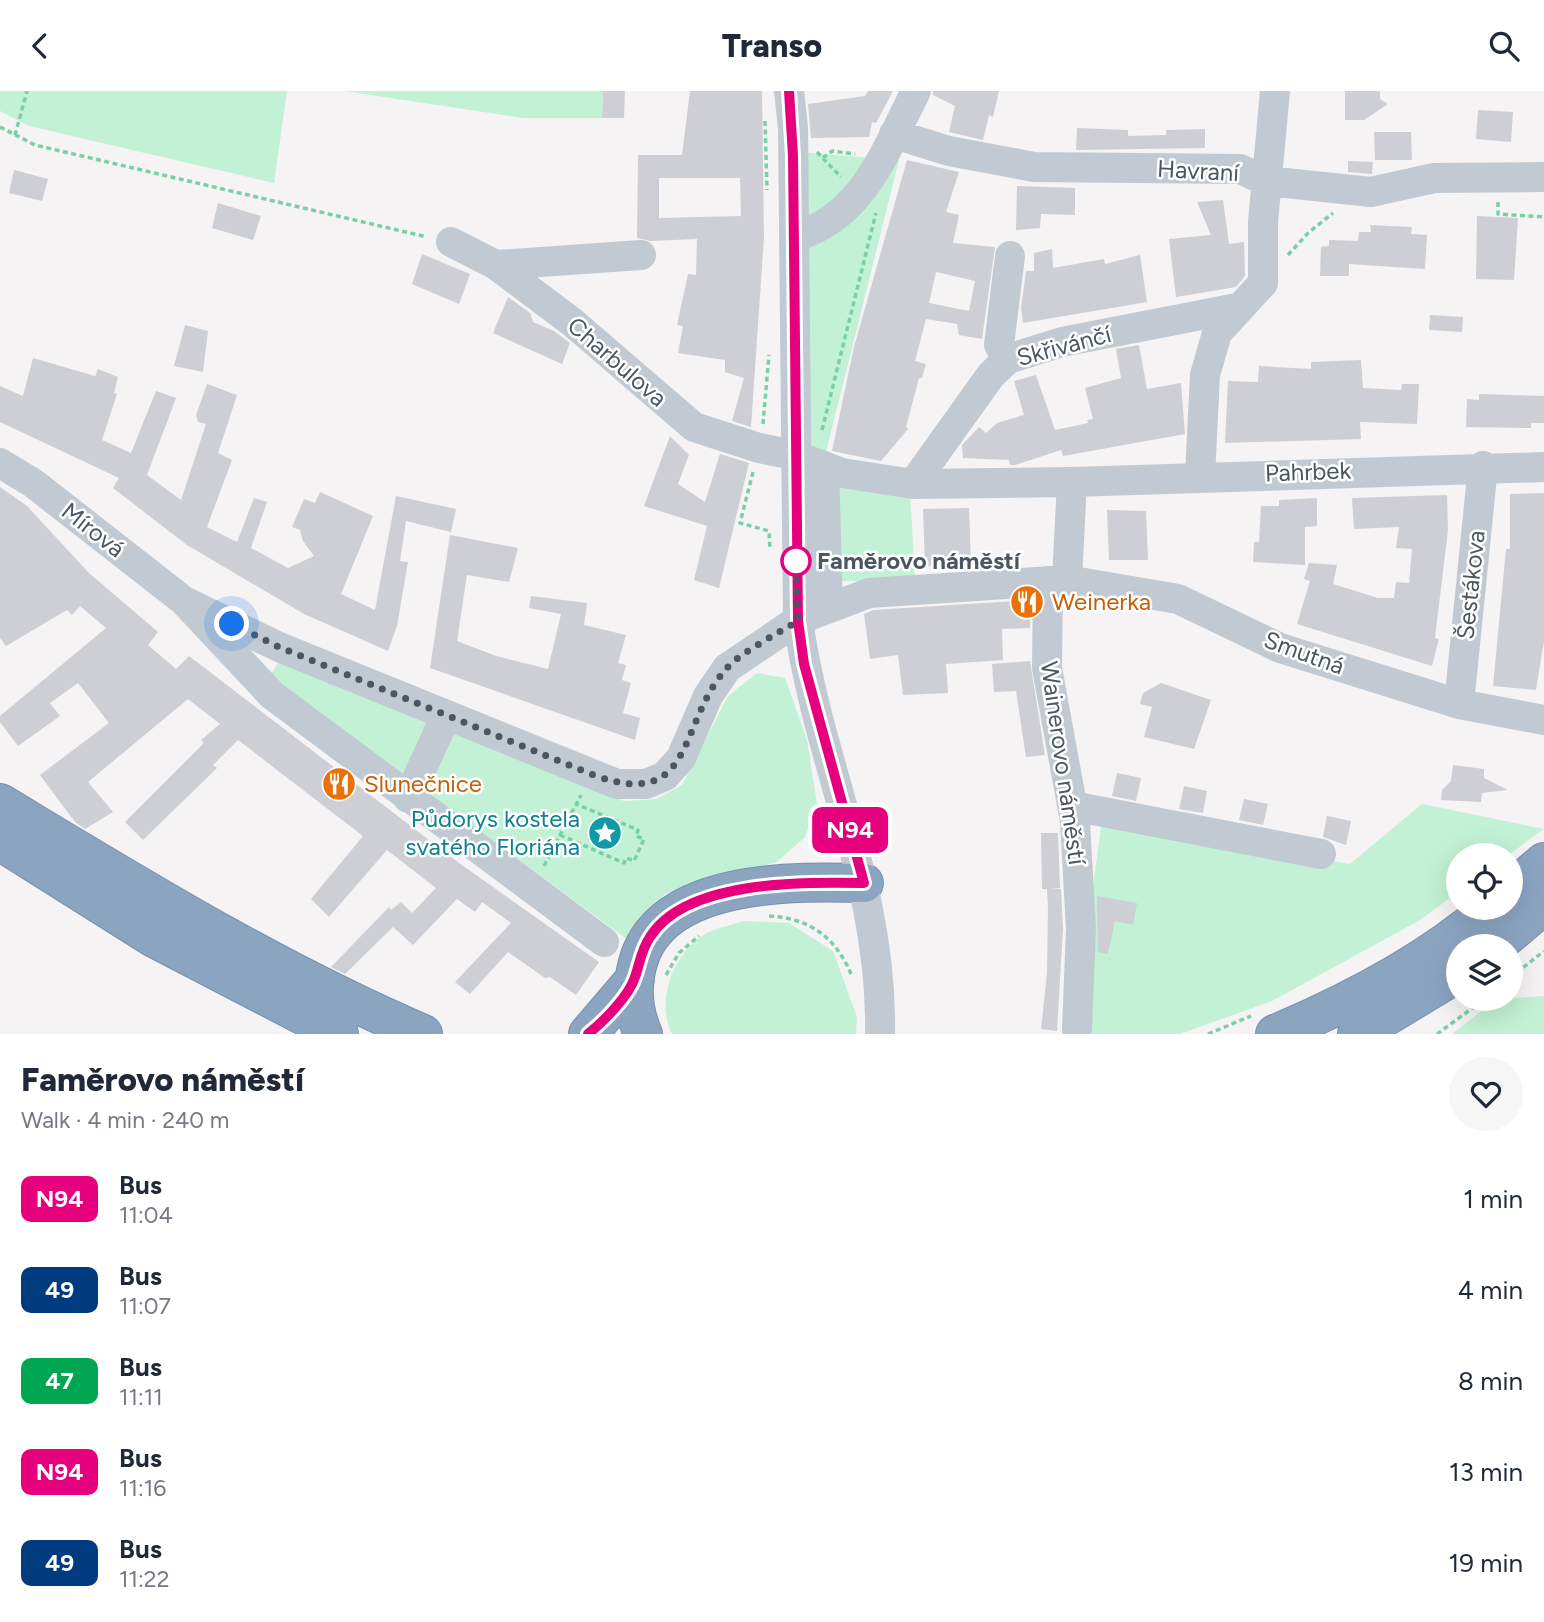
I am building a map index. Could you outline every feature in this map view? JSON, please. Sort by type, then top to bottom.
[{"type":"highway","points":[[0,803],[239,945],[333,994],[423,1034]]},
{"type":"highway","points":[[0,841],[153,938],[340,1034]]},
{"type":"highway","points":[[1523,880],[1544,862]]},
{"type":"highway","points":[[643,1034],[635,1006],[649,982],[643,948],[657,927],[694,901],[780,886],[864,883]]},
{"type":"highway","points":[[1509,934],[1544,905]]},
{"type":"highway","points":[[1275,1034],[1398,973],[1464,931],[1476,920]]},
{"type":"highway","points":[[1357,1034],[1446,980]]},
{"type":"highway","points":[[588,1034],[649,982]]},
{"type":"street","points":[[789,91],[794,237],[811,461],[828,608]]},
{"type":"street","points":[[794,237],[832,221],[859,196],[916,91]]},
{"type":"street","points":[[1200,476],[1205,375],[1217,333],[1263,282],[1266,181],[1275,91]]},
{"type":"street","name":"Havraní","points":[[888,145],[949,151],[1034,167],[1240,169],[1266,181],[1371,192],[1434,178],[1498,175],[1544,177]]},
{"type":"street","name":"Charbulova","points":[[452,242],[496,265],[572,322],[694,427],[811,461]]},
{"type":"street","points":[[496,265],[641,255]]},
{"type":"street","points":[[1008,359],[999,345],[1010,256]]},
{"type":"street","name":"Skřivánčí","points":[[914,484],[991,375],[1008,359],[1062,342],[1237,308]]},
{"type":"street","points":[[811,461],[842,473],[914,484],[1072,482]]},
{"type":"street","points":[[811,461],[798,621],[804,664],[864,883],[881,983],[880,1034]]},
{"type":"street","name":"Mírová","points":[[0,463],[33,483],[184,601]]},
{"type":"street","name":"Pahrbek","points":[[1072,482],[1483,466],[1544,467]]},
{"type":"street","name":"Šestákova","points":[[1460,704],[1483,466]]},
{"type":"street","name":"Wainerovo náměstí","points":[[1072,482],[1047,668],[1072,806],[1081,929],[1077,1029]]},
{"type":"street","points":[[184,601],[279,647],[591,774],[617,784],[646,784],[665,776],[681,758],[708,696],[727,668],[798,621],[869,593],[1058,581]]},
{"type":"street","name":"Smutná","points":[[1058,581],[1178,599],[1280,648],[1460,704],[1544,720]]},
{"type":"street","points":[[184,601],[272,695],[604,941]]},
{"type":"street","points":[[408,797],[446,716]]},
{"type":"street","points":[[1072,806],[1321,854]]},
{"type":"path","points":[[15,135],[27,91]]},
{"type":"path","points":[[765,117],[767,197]]},
{"type":"path","points":[[0,127],[35,145],[452,242]]},
{"type":"path","points":[[815,165],[832,151],[888,145]]},
{"type":"path","points":[[1498,175],[1498,214],[1544,217]]},
{"type":"path","points":[[1263,282],[1308,233],[1347,202],[1371,192]]},
{"type":"path","points":[[811,461],[876,213]]},
{"type":"path","points":[[769,341],[765,409],[759,448],[740,523],[769,531],[771,552]]},
{"type":"path","points":[[533,889],[591,774]]},
{"type":"path","points":[[560,835],[624,863],[626,858],[634,861],[644,839],[636,836],[638,830],[576,804]]},
{"type":"path","points":[[763,916],[805,924],[828,936],[843,955],[854,982]]},
{"type":"path","points":[[649,982],[705,932]]},
{"type":"path","points":[[1523,968],[1544,951]]},
{"type":"path","points":[[1437,1034],[1469,1011]]},
{"type":"green space","points":[[0,91],[287,91],[274,183],[29,126],[0,111]]},
{"type":"green space","points":[[344,91],[603,91],[602,118],[523,118]]},
{"type":"green space","points":[[800,152],[899,160],[825,456],[803,439]]},
{"type":"green space","points":[[830,473],[910,490],[915,580],[841,581]]},
{"type":"green space","points":[[279,661],[624,801],[657,799],[682,785],[728,696],[757,673],[785,678],[807,740],[817,804],[805,837],[777,862],[665,894],[628,940],[269,677]]},
{"type":"green space","points":[[1422,804],[1544,829],[1523,844],[1446,843],[1446,901],[1420,920],[1272,1001],[1180,1034],[1083,1034],[1093,887],[1102,819],[1350,864]]},
{"type":"green space","points":[[744,921],[789,923],[833,951],[857,1017],[856,1034],[672,1034],[667,1021],[667,994],[675,967],[682,955],[706,933]]},
{"type":"green space","points":[[1544,996],[1544,1034],[1452,1034],[1482,1011],[1523,1011],[1523,997]]},
{"type":"building","points":[[603,91],[625,91],[624,118],[602,118]]},
{"type":"building","points":[[690,91],[762,91],[764,237],[751,427],[732,421],[744,378],[725,372],[725,360],[678,353],[683,326],[677,325],[688,274],[696,275],[697,239],[650,241],[637,238],[638,155],[682,155]],"holes":[[[659,178],[740,178],[741,216],[659,218]]]},
{"type":"building","points":[[868,91],[893,91],[876,123],[872,122],[869,137],[811,138],[808,104],[865,96]]},
{"type":"building","points":[[933,91],[999,91],[993,117],[989,115],[983,140],[949,132],[955,106],[933,95]]},
{"type":"building","points":[[1345,91],[1380,91],[1380,99],[1388,104],[1364,120],[1345,120]]},
{"type":"building","points":[[1478,110],[1513,112],[1511,142],[1476,139]]},
{"type":"building","points":[[1077,128],[1128,130],[1128,136],[1166,135],[1166,130],[1205,129],[1205,148],[1076,150]]},
{"type":"building","points":[[1374,132],[1411,132],[1412,160],[1375,160]]},
{"type":"building","points":[[907,160],[959,172],[946,212],[959,215],[953,243],[995,247],[982,339],[959,335],[957,324],[926,319],[915,361],[926,364],[922,378],[919,378],[906,427],[908,429],[881,461],[832,451],[854,347]],"holes":[[[936,272],[975,281],[969,311],[929,303]]]},
{"type":"building","points":[[1348,161],[1373,162],[1372,174],[1348,172]]},
{"type":"building","points":[[14,170],[48,179],[42,201],[9,193]]},
{"type":"building","points":[[1017,186],[1075,188],[1075,215],[1041,214],[1040,228],[1016,230]]},
{"type":"building","points":[[1223,200],[1229,244],[1244,242],[1245,276],[1236,287],[1176,297],[1169,239],[1211,235],[1197,202]]},
{"type":"building","points":[[218,203],[261,216],[253,240],[212,228]]},
{"type":"building","points":[[1477,216],[1518,218],[1514,280],[1476,279]]},
{"type":"building","points":[[1370,225],[1412,227],[1411,234],[1427,235],[1425,269],[1349,264],[1349,276],[1320,276],[1321,247],[1329,246],[1329,240],[1358,241],[1359,232],[1371,232]]},
{"type":"building","points":[[1052,249],[1053,268],[1104,259],[1105,264],[1140,255],[1147,302],[1023,323],[1021,308],[1026,271],[1034,271],[1034,253]]},
{"type":"building","points":[[422,254],[470,274],[459,304],[412,284]]},
{"type":"building","points":[[508,297],[530,313],[533,322],[554,331],[570,343],[562,364],[493,333]]},
{"type":"building","points":[[1430,315],[1463,317],[1462,332],[1429,330]]},
{"type":"building","points":[[185,325],[208,331],[203,372],[174,366]]},
{"type":"building","points":[[1139,345],[1147,389],[1181,383],[1185,434],[1063,456],[1061,450],[1015,465],[1010,465],[1009,460],[963,458],[962,445],[979,427],[986,433],[997,423],[1024,415],[1014,381],[1036,375],[1055,430],[1088,423],[1087,420],[1093,419],[1085,388],[1121,378],[1116,349]]},
{"type":"building","points":[[33,358],[95,376],[98,369],[118,377],[114,393],[117,394],[102,440],[131,453],[156,391],[176,398],[147,475],[181,500],[206,424],[198,422],[196,415],[207,384],[237,395],[218,453],[232,460],[207,527],[237,542],[254,498],[267,502],[251,548],[288,568],[314,556],[303,541],[300,530],[292,527],[304,499],[315,503],[320,492],[373,516],[341,594],[375,610],[396,496],[456,509],[451,532],[406,521],[400,561],[408,562],[397,626],[388,651],[304,614],[187,545],[113,488],[119,478],[0,422],[0,386],[23,396]]},
{"type":"building","points":[[1361,360],[1363,388],[1401,390],[1402,384],[1419,384],[1417,424],[1360,422],[1361,439],[1225,443],[1228,381],[1258,382],[1259,366],[1311,369],[1311,362]]},
{"type":"building","points":[[1479,394],[1544,396],[1544,423],[1531,423],[1531,428],[1466,427],[1467,399],[1479,400]]},
{"type":"building","points":[[670,436],[689,455],[678,484],[705,502],[720,454],[749,463],[719,588],[694,580],[707,526],[644,506]]},
{"type":"building","points":[[0,487],[27,506],[89,573],[158,632],[148,645],[176,669],[189,656],[459,863],[599,962],[576,995],[550,977],[545,978],[508,952],[470,994],[455,982],[511,923],[482,902],[475,912],[457,899],[413,945],[393,927],[345,974],[331,967],[389,907],[391,910],[401,902],[412,913],[436,888],[387,850],[329,917],[311,899],[363,836],[238,740],[213,765],[217,768],[143,840],[125,822],[204,743],[201,740],[220,724],[188,699],[88,782],[113,812],[85,829],[75,822],[40,775],[109,723],[78,683],[50,703],[60,716],[18,746],[0,722],[0,716],[106,628],[80,606],[72,615],[67,610],[6,646],[0,638]]},
{"type":"building","points":[[1544,493],[1544,641],[1536,690],[1493,686],[1506,549],[1510,549],[1510,494]]},
{"type":"building","points":[[1447,495],[1448,530],[1435,638],[1439,639],[1432,666],[1297,624],[1310,581],[1304,579],[1309,563],[1337,565],[1333,584],[1378,598],[1394,598],[1396,582],[1409,583],[1412,549],[1396,548],[1399,527],[1354,529],[1352,498]]},
{"type":"building","points":[[1317,498],[1317,526],[1305,527],[1305,565],[1253,562],[1254,542],[1259,542],[1261,506],[1279,506],[1279,500]]},
{"type":"building","points":[[969,508],[971,564],[925,566],[923,509]]},
{"type":"building","points":[[1107,510],[1146,511],[1148,560],[1109,560]]},
{"type":"building","points":[[450,535],[518,548],[509,582],[467,575],[457,641],[496,656],[548,669],[561,614],[529,608],[531,596],[587,603],[584,625],[626,635],[618,663],[626,665],[622,680],[631,683],[623,713],[640,718],[635,740],[430,668]]},
{"type":"building","points":[[1016,601],[1030,610],[1030,628],[1002,629],[1003,660],[946,664],[948,693],[903,695],[898,655],[870,659],[864,614],[873,610]]},
{"type":"building","points":[[1030,661],[1045,755],[1026,757],[1016,691],[994,692],[992,664]]},
{"type":"building","points":[[1161,683],[1211,700],[1194,749],[1144,737],[1152,707],[1140,704],[1143,693]]},
{"type":"building","points":[[1453,765],[1484,769],[1484,778],[1508,790],[1482,793],[1481,802],[1441,800],[1442,790],[1451,781]]},
{"type":"building","points":[[1117,773],[1141,778],[1136,801],[1112,796]]},
{"type":"building","points":[[1184,786],[1207,791],[1203,813],[1179,809]]},
{"type":"building","points":[[1244,799],[1268,804],[1263,825],[1239,820]]},
{"type":"building","points":[[1327,816],[1351,821],[1346,845],[1323,837]]},
{"type":"building","points":[[1041,833],[1058,833],[1060,888],[1052,889],[1061,889],[1063,929],[1057,1031],[1041,1029],[1047,973],[1048,909],[1047,889],[1042,889]]},
{"type":"building","points":[[1097,896],[1137,903],[1133,925],[1115,921],[1108,954],[1098,952]]},
{"type":"bus line","name":"N94","points":[[588,1034],[610,1012],[635,979],[643,948],[657,927],[667,917],[694,901],[760,888],[864,883],[804,664],[798,621],[794,455],[793,128],[789,91]]},
{"type":"place","name":"Faměrovo náměstí","points":[[796,561]]},
{"type":"place","name":"Weinerka","points":[[1027,602]]},
{"type":"place","name":"Slunečnice","points":[[339,784]]},
{"type":"place","name":"Půdorys kostela svatého Floriána","points":[[605,833]]},
{"type":"route","points":[[232,624],[279,647],[591,774],[617,784],[646,784],[665,776],[681,758],[708,696],[727,668],[798,621],[796,561]]}]
